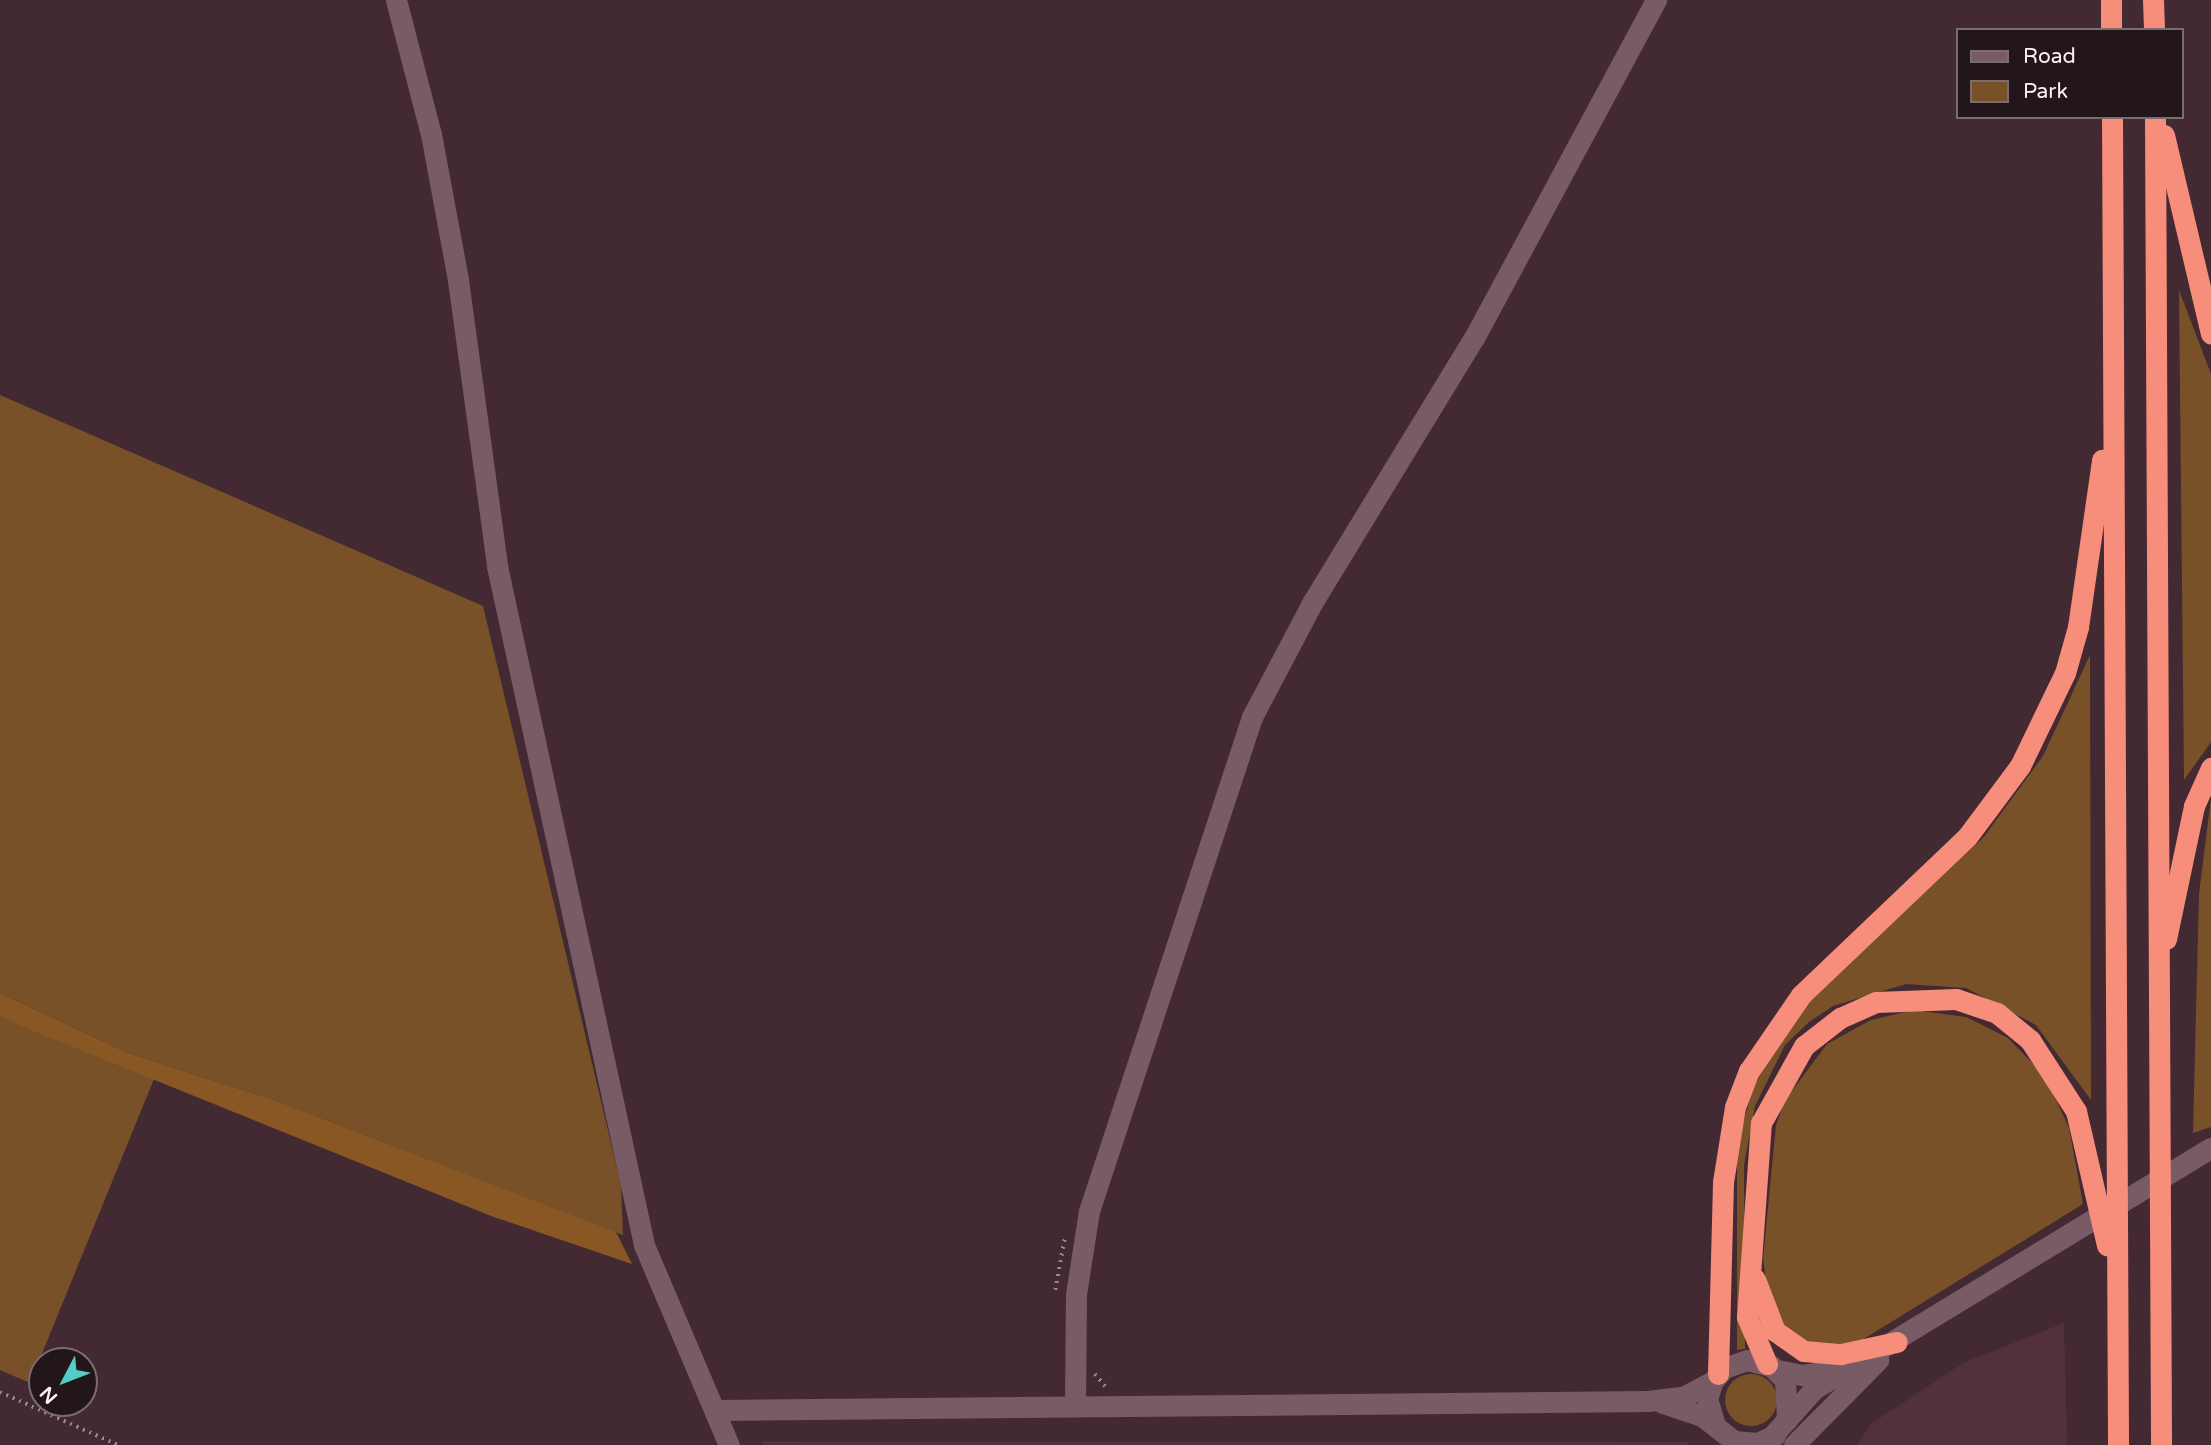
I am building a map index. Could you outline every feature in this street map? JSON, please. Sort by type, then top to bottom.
[{"type":"highway","points":[[2111,0],[2111,28]]},
{"type":"highway","points":[[2153,0],[2154,28]]},
{"type":"highway","points":[[2112,119],[2118,1445]]},
{"type":"highway","points":[[2155,119],[2161,1445]]},
{"type":"highway","points":[[2160,119],[2211,334]]},
{"type":"highway","points":[[1715,1377],[1723,1182],[1735,1107],[1749,1070],[1801,995],[1967,837],[2044,724],[2078,627],[2113,386]]},
{"type":"highway","points":[[2158,972],[2194,806],[2211,768]]},
{"type":"highway","points":[[1772,1367],[1747,1317],[1762,1123],[1787,1068],[1821,1031],[1856,1010],[1900,997],[1935,996],[1997,1013],[2030,1040],[2058,1077],[2089,1149],[2117,1298]]},
{"type":"highway","points":[[1752,1257],[1766,1318],[1789,1344],[1821,1354],[1897,1342]]},
{"type":"street","points":[[396,0],[431,134],[458,280],[497,566],[644,1245],[729,1445]]},
{"type":"street","points":[[1075,1406],[1076,1294],[1089,1211],[1252,718],[1312,603],[1474,338],[1656,0]]},
{"type":"street","points":[[1780,1436],[1808,1394],[1848,1367],[1897,1342],[2211,1148]]},
{"type":"street","points":[[1648,1401],[1693,1411],[1721,1434],[1748,1443],[1780,1436],[1897,1342]]},
{"type":"street","points":[[715,1410],[1648,1401],[1683,1397],[1739,1361],[1802,1375],[1848,1367]]},
{"type":"street","points":[[1772,1367],[1791,1396],[1780,1436]]},
{"type":"street","points":[[1715,1377],[1707,1399],[1721,1434]]},
{"type":"path","points":[[1090,1367],[1102,1385],[1115,1389]]},
{"type":"path","points":[[0,1392],[118,1445]]},
{"type":"shaded area","points":[[0,993],[128,1053],[277,1101],[616,1232],[632,1264],[491,1216],[31,1030],[0,1016]]},
{"type":"shaded area","points":[[2064,1323],[2067,1445],[1857,1445],[1871,1424],[1963,1363]]},
{"type":"shaded area","points":[[762,1441],[1688,1442],[1688,1445],[763,1445]]},
{"type":"green space","points":[[2179,290],[2211,374],[2211,742],[2184,780]]},
{"type":"green space","points":[[0,395],[483,606],[621,1185],[623,1235],[277,1101],[128,1053],[0,993]]},
{"type":"green space","points":[[2090,655],[2091,1100],[2036,1025],[1966,988],[1906,984],[1833,1006],[1809,1022],[1785,1045],[1755,1106],[1744,1165],[1745,1349],[1737,1350],[1737,1146],[1752,1091],[1776,1044],[1813,997],[1983,838],[2043,756]]},
{"type":"green space","points":[[2211,798],[2211,1127],[2193,1133],[2199,894]]},
{"type":"green space","points":[[1914,1010],[1966,1017],[2008,1038],[2045,1076],[2069,1128],[2083,1204],[1862,1340],[1824,1349],[1787,1331],[1769,1300],[1763,1259],[1776,1125],[1785,1100],[1827,1044],[1871,1020]]},
{"type":"green space","points":[[0,1016],[154,1079],[45,1347],[28,1347],[28,1382],[0,1370]]},
{"type":"green space","points":[[1751,1374],[1770,1381],[1777,1400],[1770,1419],[1751,1426],[1732,1419],[1725,1400],[1732,1381]]}]
